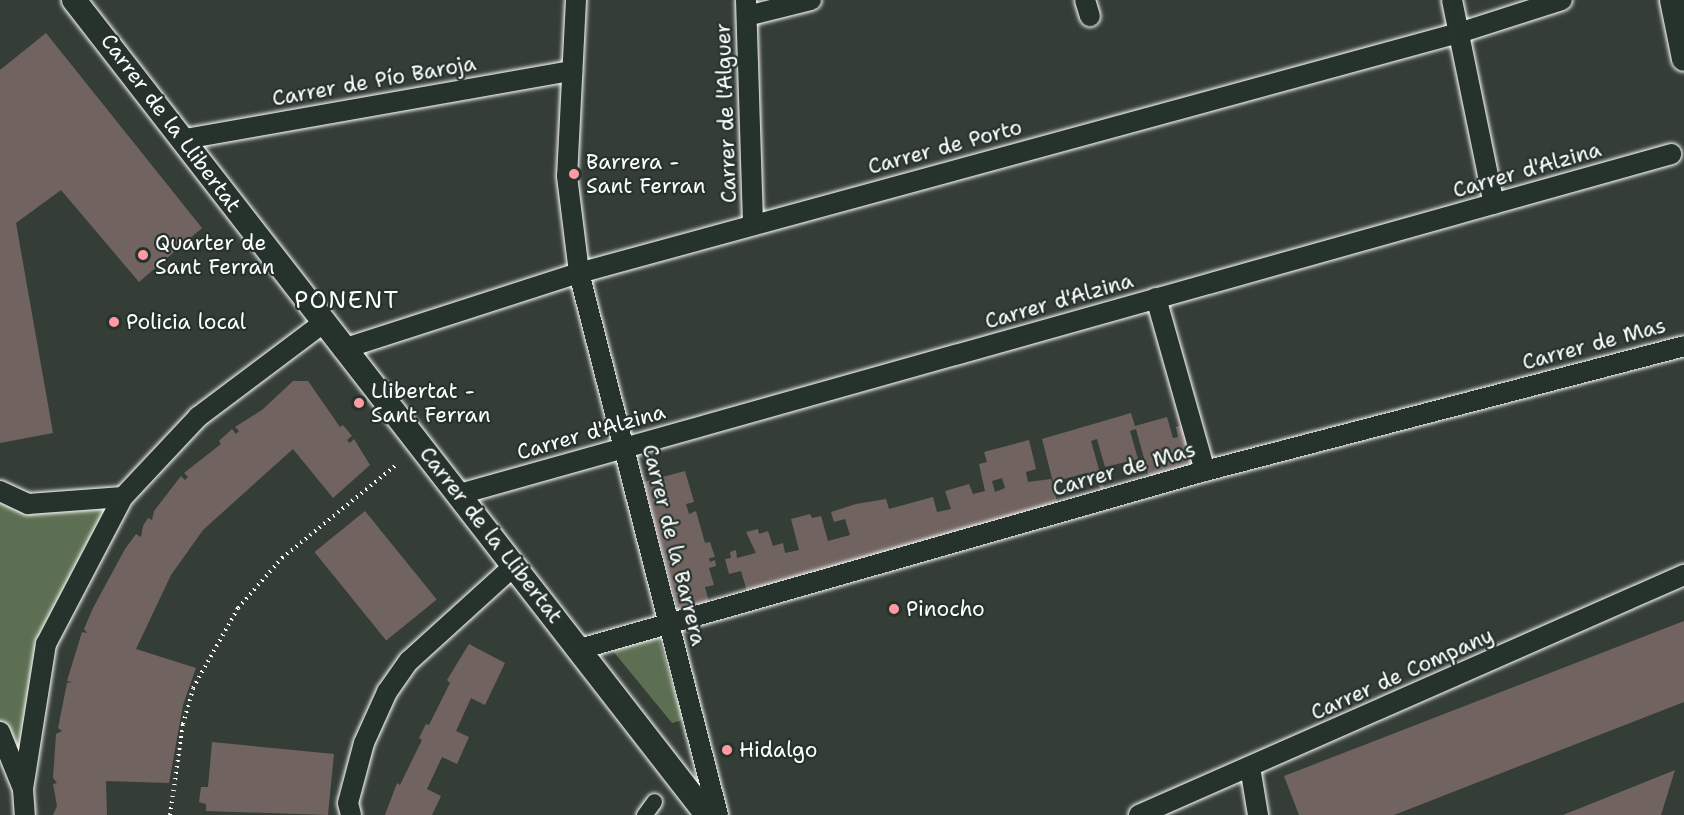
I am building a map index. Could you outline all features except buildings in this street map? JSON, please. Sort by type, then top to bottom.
[{"type":"street","name":"Carrer de la Llibertat","points":[[74,0],[185,139],[343,349],[460,494],[708,815]]},
{"type":"street","name":"Carrer de la Barrera","points":[[576,0],[567,176],[579,273],[718,815]]},
{"type":"street","points":[[746,8],[812,0]]},
{"type":"street","points":[[1452,0],[1494,204]]},
{"type":"street","name":"Carrer de Porto","points":[[343,349],[579,273],[1459,33],[1562,0]]},
{"type":"street","points":[[1672,0],[1684,59]]},
{"type":"street","name":"Carrer de l'Alguer","points":[[746,8],[753,224]]},
{"type":"street","name":"Carrer de Pío Baroja","points":[[185,139],[572,71]]},
{"type":"street","name":"Carrer d'Alzina","points":[[460,494],[1671,154]]},
{"type":"street","points":[[1156,298],[1204,471]]},
{"type":"street","points":[[22,789],[46,644],[123,497],[198,417],[323,323]]},
{"type":"street","name":"Carrer de Mas","points":[[580,649],[1204,471],[1684,346]]},
{"type":"street","points":[[0,491],[28,504],[123,497]]},
{"type":"street","points":[[351,815],[348,803],[363,743],[387,692],[409,661],[515,565]]},
{"type":"street","name":"Carrer de Company","points":[[1139,815],[1684,575]]},
{"type":"street","points":[[0,732],[22,789],[25,815]]},
{"type":"street","points":[[1250,767],[1258,815]]},
{"type":"street","points":[[644,815],[654,801]]},
{"type":"path","points":[[170,815],[183,724],[193,688],[238,608],[282,558],[395,466]]},
{"type":"green space","points":[[0,491],[70,501],[114,498],[44,654],[15,770],[0,721]]},
{"type":"green space","points":[[657,632],[683,720],[672,723],[608,645]]},
{"type":"place","name":"Barrera - Sant Ferran","points":[[574,174]]},
{"type":"place","name":"Quarter de Sant Ferran","points":[[143,255]]},
{"type":"place","name":"Policia local","points":[[114,322]]},
{"type":"place","name":"Llibertat - Sant Ferran","points":[[359,403]]},
{"type":"place","name":"Pinocho","points":[[894,609]]},
{"type":"place","name":"Hidalgo","points":[[727,750]]},
{"type":"district","name":"PONENT","points":[[347,301]]}]
